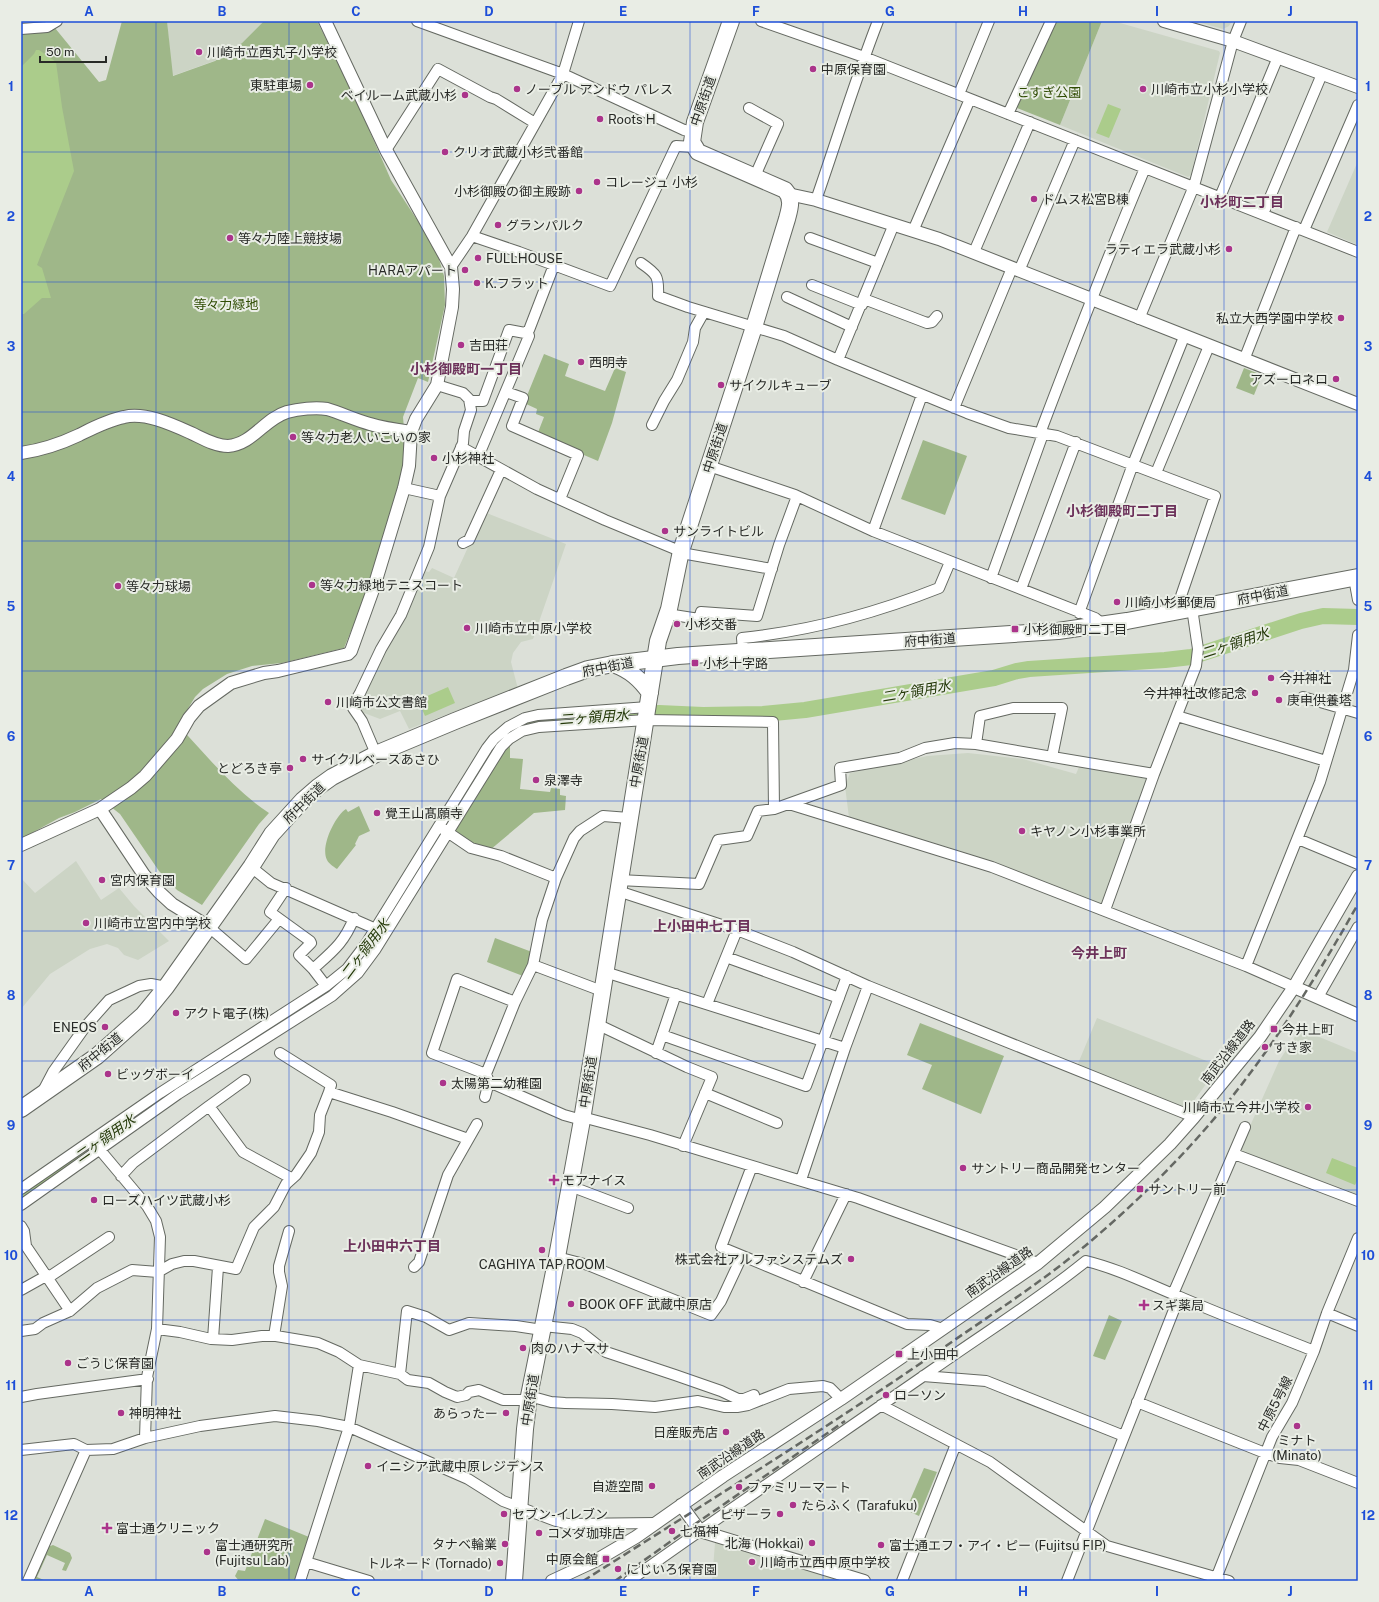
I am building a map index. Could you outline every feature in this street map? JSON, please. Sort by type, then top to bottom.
[{"type":"main road","name":"中原街道","points":[[693,139],[698,111],[731,21]]},
{"type":"main road","points":[[693,139],[698,152],[755,176],[778,187],[788,194]]},
{"type":"main road","name":"中原街道","points":[[514,1581],[525,1429],[529,1398],[582,1119],[658,641],[667,614],[681,551],[788,219],[790,204],[788,194]]},
{"type":"main road","name":"府中街道","points":[[21,1109],[97,1056],[132,1026],[166,987],[272,834],[303,800],[318,787],[332,777],[376,754],[566,677],[588,669],[655,658],[743,651],[1038,633],[1100,625],[1356,577]]},
{"type":"main road","points":[[613,664],[629,671],[643,683],[648,707]]},
{"type":"street","points":[[21,29],[47,27],[57,21]]},
{"type":"street","points":[[21,845],[100,808],[131,788],[145,776],[177,739],[189,718],[199,706],[231,683],[246,678],[348,654],[351,651],[374,587],[404,488],[409,466],[411,432],[416,419],[437,385],[452,307],[453,289],[451,267],[386,150],[325,21]]},
{"type":"street","points":[[417,21],[563,74],[684,130],[693,139],[676,146],[610,286],[472,236]]},
{"type":"street","points":[[451,267],[472,236],[563,74],[580,21]]},
{"type":"street","points":[[761,21],[864,57],[970,98],[1358,252]]},
{"type":"street","points":[[816,200],[864,57],[878,21]]},
{"type":"street","points":[[959,94],[989,21]]},
{"type":"street","points":[[1008,114],[1052,21]]},
{"type":"street","points":[[1164,21],[1233,41],[1358,87]]},
{"type":"street","points":[[1139,319],[1194,186],[1233,41],[1241,21]]},
{"type":"street","points":[[1220,197],[1278,57]]},
{"type":"street","points":[[386,150],[438,69],[496,99],[535,123]]},
{"type":"street","points":[[1263,214],[1322,74]]},
{"type":"street","points":[[914,231],[970,98]]},
{"type":"street","points":[[1244,360],[1300,229],[1358,105]]},
{"type":"street","points":[[749,108],[778,124],[755,176]]},
{"type":"street","points":[[974,252],[1030,122]]},
{"type":"street","points":[[954,408],[1076,140]]},
{"type":"street","points":[[991,578],[1043,434],[1042,428],[1090,300],[1145,168]]},
{"type":"street","points":[[788,194],[816,200],[894,224],[974,252],[1090,300],[1358,404]]},
{"type":"street","points":[[838,360],[894,224]]},
{"type":"street","points":[[810,238],[878,263]]},
{"type":"street","points":[[641,263],[656,277],[659,283],[658,296],[704,312],[784,336],[922,395],[1009,428],[1057,436],[1076,442],[1215,496],[1180,599],[1187,609],[1198,649],[1196,664],[1178,716],[1154,774],[1104,910]]},
{"type":"street","points":[[478,457],[529,336],[528,333],[554,265]]},
{"type":"street","points":[[812,285],[927,323],[932,322],[937,316]]},
{"type":"street","points":[[787,297],[852,327]]},
{"type":"street","points":[[652,426],[664,400],[677,380],[693,342],[695,328],[704,312]]},
{"type":"street","points":[[470,401],[483,401],[509,330],[528,333]]},
{"type":"street","points":[[1079,613],[1132,464],[1184,337]]},
{"type":"street","points":[[1156,473],[1209,346]]},
{"type":"street","points":[[376,754],[362,721],[353,708],[353,705],[381,649],[408,601],[429,548],[440,496],[461,447],[471,410],[470,401],[463,393],[437,385]]},
{"type":"street","points":[[506,392],[523,398],[512,426],[578,455],[560,499]]},
{"type":"street","points":[[873,531],[922,395]]},
{"type":"street","points":[[21,453],[44,449],[60,444],[109,421],[125,416],[157,420],[190,432],[211,443],[226,446],[239,444],[248,440],[268,422],[287,412],[305,409],[325,409],[369,424],[411,432]]},
{"type":"street","points":[[1021,589],[1076,442]]},
{"type":"street","points":[[461,447],[501,470],[560,499],[605,520],[687,554],[772,569]]},
{"type":"street","points":[[709,466],[797,496],[873,531],[1095,618],[1100,622],[1100,625]]},
{"type":"street","points":[[463,543],[469,540],[501,470]]},
{"type":"street","points":[[404,488],[440,496]]},
{"type":"street","points":[[667,614],[699,619],[701,612],[757,616],[778,545],[797,496]]},
{"type":"street","points":[[743,651],[742,638],[771,635],[861,615],[897,605],[939,588],[950,562]]},
{"type":"street","points":[[1356,577],[1358,600]]},
{"type":"street","points":[[1246,966],[1320,782],[1354,670],[1358,635]]},
{"type":"street","points":[[1303,697],[1358,713]]},
{"type":"street","points":[[21,1205],[178,1094],[342,988],[358,973],[376,950],[496,755],[509,739],[522,731],[539,727],[648,707]]},
{"type":"street","points":[[21,1189],[160,1092],[326,986],[352,963],[376,929],[494,739],[518,721],[538,715],[648,707],[773,722],[774,809]]},
{"type":"street","points":[[976,744],[980,716],[1013,708],[1062,708],[1052,757]]},
{"type":"street","points":[[1178,716],[1326,761]]},
{"type":"street","points":[[618,885],[699,884],[718,840],[747,836],[758,811],[774,809],[841,785],[840,768],[900,758],[925,748],[955,743],[976,744],[1154,774]]},
{"type":"street","points":[[789,804],[992,867],[1246,966],[1358,1015]]},
{"type":"street","points":[[100,808],[144,875],[159,892],[176,907],[209,927],[246,959],[279,919]]},
{"type":"street","points":[[485,1097],[487,1078],[515,1002],[534,965],[542,920],[556,878],[574,838],[580,831],[603,816],[629,818]]},
{"type":"street","points":[[439,826],[471,848],[501,856],[556,878]]},
{"type":"street","points":[[1298,839],[1358,864]]},
{"type":"street","points":[[251,866],[271,882],[376,929]]},
{"type":"street","name":"南武沿線道路","points":[[552,1581],[595,1562],[636,1537],[681,1505],[841,1399],[1038,1263],[1105,1207],[1170,1144],[1260,1036],[1294,987],[1358,876]]},
{"type":"street","points":[[618,885],[793,952],[868,986],[1194,1117]]},
{"type":"street","points":[[286,888],[270,912],[310,941],[311,943],[299,955],[313,969],[326,986]]},
{"type":"street","points":[[313,969],[339,946],[348,933],[354,918]]},
{"type":"street","points":[[1318,998],[1358,927]]},
{"type":"street","points":[[707,1004],[737,930]]},
{"type":"street","points":[[726,957],[839,998]]},
{"type":"street","points":[[534,965],[602,991]]},
{"type":"street","points":[[605,972],[845,1048]]},
{"type":"street","points":[[662,1035],[806,1086],[847,976]]},
{"type":"street","points":[[515,1002],[457,979],[432,1053],[564,1116],[619,1126],[801,1180],[846,1194],[1038,1263]]},
{"type":"street","points":[[41,1096],[53,1072],[85,1027],[109,1000],[139,986],[151,984],[166,987]]},
{"type":"street","points":[[801,1180],[845,1048],[868,986]]},
{"type":"street","points":[[656,1053],[676,994]]},
{"type":"street","points":[[596,1026],[603,1027],[656,1053],[712,1077],[683,1146]]},
{"type":"street","points":[[21,1330],[35,1329],[43,1323],[70,1311],[97,1288],[129,1271],[137,1270],[158,1272],[172,1264],[184,1261],[194,1261],[218,1267],[236,1269],[254,1227],[274,1207],[286,1184],[296,1175],[311,1153],[319,1132],[320,1115],[331,1085],[280,1053]]},
{"type":"street","points":[[121,1176],[133,1163],[245,1080]]},
{"type":"street","points":[[329,1092],[392,1112],[468,1139]]},
{"type":"street","points":[[705,1093],[777,1123]]},
{"type":"street","points":[[210,1106],[243,1152],[291,1178]]},
{"type":"street","points":[[414,1266],[419,1262],[445,1182],[476,1124]]},
{"type":"street","points":[[1067,1581],[1124,1436],[1176,1296],[1245,1127]]},
{"type":"street","points":[[100,1150],[146,1206],[156,1221],[160,1237],[156,1329],[148,1379],[145,1438]]},
{"type":"street","points":[[1234,1154],[1358,1201]]},
{"type":"street","points":[[752,1166],[721,1247],[907,1324],[930,1325],[943,1329]]},
{"type":"street","points":[[570,1186],[628,1208]]},
{"type":"street","points":[[803,1282],[846,1194]]},
{"type":"street","points":[[21,1226],[24,1231],[26,1246],[70,1311]]},
{"type":"street","points":[[274,1336],[282,1286],[279,1266],[290,1231]]},
{"type":"street","points":[[21,1290],[46,1276],[52,1275],[109,1237]]},
{"type":"street","name":"中原5号線","points":[[1215,1579],[1265,1453],[1272,1437],[1292,1403],[1314,1351],[1327,1313],[1358,1238]]},
{"type":"street","points":[[557,1257],[588,1265],[711,1315],[720,1301],[742,1256]]},
{"type":"street","points":[[630,1581],[923,1376],[1008,1319],[1063,1280],[1086,1261],[1128,1274],[1176,1296],[1314,1351]]},
{"type":"street","points":[[213,1339],[218,1267]]},
{"type":"street","points":[[400,1374],[407,1310],[426,1317],[449,1330],[470,1323],[542,1328],[572,1328],[582,1333],[606,1352],[721,1391],[738,1399],[744,1399],[755,1395],[766,1396]]},
{"type":"street","points":[[1327,1313],[1358,1326]]},
{"type":"street","points":[[156,1329],[213,1339],[232,1340],[274,1336],[318,1343],[338,1352],[359,1365],[400,1374],[408,1380],[430,1382],[445,1392],[458,1397],[466,1396],[470,1392],[479,1390],[504,1400],[529,1398],[551,1402],[654,1407],[698,1402],[724,1407],[737,1407],[748,1405],[766,1396],[789,1389],[823,1386],[830,1388],[841,1399]]},
{"type":"street","points":[[300,1581],[349,1427],[359,1365]]},
{"type":"street","points":[[923,1376],[986,1381],[1124,1436]]},
{"type":"street","points":[[21,1398],[37,1394],[148,1379]]},
{"type":"street","points":[[1137,1402],[1265,1453],[1280,1458],[1299,1460],[1358,1483]]},
{"type":"street","points":[[882,1405],[990,1462],[1107,1546],[1215,1579],[1229,1581]]},
{"type":"street","points":[[21,1450],[74,1444],[86,1450],[113,1449],[145,1438],[200,1426],[275,1416],[349,1427],[468,1479],[504,1501],[556,1521],[568,1524],[655,1523]]},
{"type":"street","points":[[902,1581],[956,1444]]},
{"type":"street","points":[[28,1581],[86,1450]]},
{"type":"street","points":[[681,1505],[700,1531],[864,1581]]},
{"type":"street","points":[[306,1562],[369,1581]]},
{"type":"shaded area","name":"川崎市立西丸子小学校","points":[[167,21],[264,21],[242,43],[214,61],[172,76]]},
{"type":"shaded area","name":"川崎市立小杉小学校","points":[[1102,21],[1113,21],[1219,51],[1220,53],[1191,175],[1188,177],[1060,125]]},
{"type":"shaded area","points":[[1194,21],[1232,21],[1229,26],[1223,29]]},
{"type":"shaded area","points":[[36,50],[39,50],[56,62],[62,107],[74,171],[37,265],[42,268],[51,298],[42,298],[24,314],[21,314],[21,67]]},
{"type":"shaded area","points":[[1108,104],[1121,109],[1109,138],[1096,133]]},
{"type":"shaded area","points":[[1358,161],[1358,245],[1327,232]]},
{"type":"shaded area","name":"川崎市立中原小学校","points":[[484,512],[566,544],[533,639],[521,642],[513,653],[511,662],[518,689],[506,692],[409,729],[400,711],[380,719],[364,713],[360,714],[357,705],[424,571],[429,572],[432,568],[454,578]]},
{"type":"shaded area","points":[[448,687],[455,703],[425,716],[418,700]]},
{"type":"shaded area","points":[[968,753],[1023,759],[1076,774],[1079,767],[1148,778],[1102,904],[951,848],[849,818],[845,786],[850,773],[927,756]]},
{"type":"shaded area","name":"川崎市立宮内中学校","points":[[76,861],[101,900],[119,888],[134,906],[169,941],[138,960],[124,955],[118,948],[107,944],[90,949],[50,974],[21,1009],[21,878],[35,893]]},
{"type":"shaded area","points":[[1097,1018],[1219,1066],[1188,1109],[1077,1066]]},
{"type":"shaded area","name":"川崎市立今井小学校","points":[[1300,1029],[1358,1053],[1358,1199],[1238,1153],[1279,1061]]},
{"type":"shaded area","points":[[1332,1158],[1358,1168],[1358,1179],[1355,1185],[1326,1173]]},
{"type":"shaded area","name":"川崎市立西中原中学校","points":[[720,1540],[849,1581],[712,1581],[715,1543]]},
{"type":"green space","name":"等々力緑地","points":[[122,21],[167,21],[173,76],[215,61],[242,43],[264,21],[317,21],[353,93],[391,180],[423,229],[439,259],[444,276],[445,305],[428,382],[418,378],[403,417],[405,440],[402,473],[361,607],[344,648],[282,663],[252,666],[227,674],[203,689],[195,697],[178,725],[232,783],[269,813],[259,824],[202,905],[177,890],[159,871],[120,814],[101,799],[59,818],[21,839],[21,33],[55,28],[99,82],[106,80]]},
{"type":"green space","name":"こすぎ公園","points":[[1056,21],[1102,21],[1060,125],[1017,108]]},
{"type":"green space","points":[[544,354],[569,364],[565,376],[605,391],[615,368],[626,372],[612,423],[598,461],[537,435],[544,417],[536,414],[537,409],[524,403]]},
{"type":"green space","points":[[1244,368],[1262,375],[1254,395],[1236,388]]},
{"type":"green space","points":[[923,440],[967,456],[945,515],[901,499]]},
{"type":"green space","points":[[510,745],[510,758],[523,759],[520,789],[550,792],[551,788],[560,789],[560,795],[566,796],[565,810],[534,813],[490,850],[473,846],[454,831],[502,753]]},
{"type":"green space","points":[[359,806],[370,831],[359,836],[355,844],[356,845],[337,869],[327,860],[325,848],[327,840],[337,818],[346,809],[348,812]]},
{"type":"green space","points":[[495,938],[532,952],[523,976],[487,962]]},
{"type":"green space","points":[[920,1023],[1004,1056],[981,1114],[922,1089],[932,1065],[907,1055]]},
{"type":"green space","points":[[1109,1315],[1122,1321],[1105,1360],[1093,1356]]},
{"type":"green space","points":[[924,1468],[937,1472],[919,1516],[906,1510]]},
{"type":"green space","points":[[265,1519],[309,1537],[295,1581],[239,1581],[235,1576],[238,1570],[245,1571]]},
{"type":"green space","points":[[53,1545],[70,1553],[72,1558],[66,1571],[62,1570],[65,1563],[47,1555],[37,1577],[46,1581],[37,1581],[34,1574],[45,1548]]},
{"type":"waterway","name":"二ヶ領用水","points":[[21,1197],[172,1092],[331,990],[355,969],[366,954],[493,748],[509,732],[520,726],[533,722],[561,719],[659,713],[703,715],[763,714],[805,710],[994,678],[1029,669],[1191,657],[1301,621],[1323,616],[1358,617]]},
{"type":"railway","points":[[583,1581],[756,1472],[884,1388],[1027,1290],[1099,1234],[1166,1172],[1238,1089],[1260,1060],[1301,999],[1358,904]]},
{"type":"railway","points":[[615,1581],[845,1421]]},
{"type":"place","name":"川崎市立西丸子小学校","points":[[199,52]]},
{"type":"place","name":"中原保育園","points":[[813,69]]},
{"type":"place","name":"東駐車場","points":[[310,85]]},
{"type":"place","name":"ノーブル アンドウ パレス","points":[[517,89]]},
{"type":"place","name":"川崎市立小杉小学校","points":[[1143,89]]},
{"type":"place","name":"ベイルーム武蔵小杉","points":[[465,95]]},
{"type":"place","name":"Roots H","points":[[600,119]]},
{"type":"place","name":"クリオ武蔵小杉弐番館","points":[[445,152]]},
{"type":"place","name":"コレージュ 小杉","points":[[597,182]]},
{"type":"place","name":"小杉御殿の御主殿跡","points":[[579,191]]},
{"type":"place","name":"ドムス松宮B棟","points":[[1034,199]]},
{"type":"place","name":"グランパルク","points":[[498,225]]},
{"type":"place","name":"等々力陸上競技場","points":[[230,238]]},
{"type":"place","name":"ラティエラ武蔵小杉","points":[[1229,249]]},
{"type":"place","name":"FULLHOUSE","points":[[478,258]]},
{"type":"place","name":"HARAアパート","points":[[465,270]]},
{"type":"place","name":"K.フラット","points":[[477,283]]},
{"type":"place","name":"私立大西学園中学校","points":[[1341,318]]},
{"type":"place","name":"吉田荘","points":[[461,345]]},
{"type":"place","name":"西明寺","points":[[581,362]]},
{"type":"place","name":"アズーロネロ","points":[[1336,379]]},
{"type":"place","name":"サイクルキューブ","points":[[721,385]]},
{"type":"place","name":"等々力老人いこいの家","points":[[293,437]]},
{"type":"place","name":"小杉神社","points":[[434,458]]},
{"type":"place","name":"サンライトビル","points":[[665,531]]},
{"type":"place","name":"等々力緑地テニスコート","points":[[312,585]]},
{"type":"place","name":"等々力球場","points":[[118,586]]},
{"type":"place","name":"川崎小杉郵便局","points":[[1117,602]]},
{"type":"place","name":"小杉交番","points":[[677,624]]},
{"type":"place","name":"川崎市立中原小学校","points":[[467,628]]},
{"type":"place","name":"小杉御殿町二丁目","points":[[1015,629]]},
{"type":"place","name":"小杉十字路","points":[[695,663]]},
{"type":"place","name":"今井神社","points":[[1271,678]]},
{"type":"place","name":"今井神社改修記念","points":[[1255,693]]},
{"type":"place","name":"庚申供養塔","points":[[1279,700]]},
{"type":"place","name":"川崎市公文書館","points":[[328,702]]},
{"type":"place","name":"サイクルベースあさひ","points":[[303,759]]},
{"type":"place","name":"とどろき亭","points":[[290,768]]},
{"type":"place","name":"泉澤寺","points":[[536,780]]},
{"type":"place","name":"覺王山髙願寺","points":[[377,813]]},
{"type":"place","name":"キヤノン小杉事業所","points":[[1022,831]]},
{"type":"place","name":"宮内保育園","points":[[102,880]]},
{"type":"place","name":"川崎市立宮内中学校","points":[[86,923]]},
{"type":"place","name":"アクト電子(株)","points":[[176,1013]]},
{"type":"place","name":"ENEOS","points":[[105,1027]]},
{"type":"place","name":"今井上町","points":[[1274,1029]]},
{"type":"place","name":"すき家","points":[[1265,1047]]},
{"type":"place","name":"ビッグボーイ","points":[[108,1074]]},
{"type":"place","name":"太陽第二幼稚園","points":[[443,1083]]},
{"type":"place","name":"川崎市立今井小学校","points":[[1308,1107]]},
{"type":"place","name":"サントリー商品開発センター","points":[[963,1168]]},
{"type":"place","name":"モアナイス","points":[[554,1180]]},
{"type":"place","name":"サントリー前","points":[[1140,1189]]},
{"type":"place","name":"ローズハイツ武蔵小杉","points":[[94,1200]]},
{"type":"place","name":"CAGHIYA TAP ROOM","points":[[542,1250]]},
{"type":"place","name":"株式会社アルファシステムズ","points":[[851,1259]]},
{"type":"place","name":"BOOK OFF 武蔵中原店","points":[[571,1304]]},
{"type":"place","name":"スギ薬局","points":[[1144,1305]]},
{"type":"place","name":"肉のハナマサ","points":[[523,1348]]},
{"type":"place","name":"上小田中","points":[[899,1354]]},
{"type":"place","name":"ごうじ保育園","points":[[68,1363]]},
{"type":"place","name":"ローソン","points":[[886,1395]]},
{"type":"place","name":"神明神社","points":[[121,1413]]},
{"type":"place","name":"あらったー","points":[[506,1413]]},
{"type":"place","name":"ミナト (Minato)","points":[[1297,1426]]},
{"type":"place","name":"日産販売店","points":[[726,1432]]},
{"type":"place","name":"イニシア武蔵中原レジデンス","points":[[368,1466]]},
{"type":"place","name":"自遊空間","points":[[652,1486]]},
{"type":"place","name":"ファミリーマート","points":[[739,1487]]},
{"type":"place","name":"たらふく (Tarafuku)","points":[[793,1505]]},
{"type":"place","name":"セブン-イレブン","points":[[504,1514]]},
{"type":"place","name":"ピザーラ","points":[[780,1514]]},
{"type":"place","name":"富士通クリニック","points":[[107,1528]]},
{"type":"place","name":"七福神","points":[[672,1531]]},
{"type":"place","name":"コメダ珈琲店","points":[[539,1533]]},
{"type":"place","name":"北海 (Hokkai)","points":[[812,1543]]},
{"type":"place","name":"タナベ輪業","points":[[505,1544]]},
{"type":"place","name":"富士通エフ・アイ・ピー (Fujitsu FIP)","points":[[881,1545]]},
{"type":"place","name":"富士通研究所 (Fujitsu Lab)","points":[[207,1552]]},
{"type":"place","name":"中原会館","points":[[606,1559]]},
{"type":"place","name":"川崎市立西中原中学校","points":[[752,1562]]},
{"type":"place","name":"トルネード (Tornado)","points":[[500,1563]]},
{"type":"place","name":"にじいろ保育園","points":[[618,1569]]},
{"type":"district","name":"小杉町二丁目","points":[[1242,202]]},
{"type":"district","name":"小杉御殿町一丁目","points":[[466,369]]},
{"type":"district","name":"小杉御殿町二丁目","points":[[1122,511]]},
{"type":"district","name":"上小田中七丁目","points":[[702,926]]},
{"type":"district","name":"今井上町","points":[[1099,953]]},
{"type":"district","name":"上小田中六丁目","points":[[392,1246]]}]
